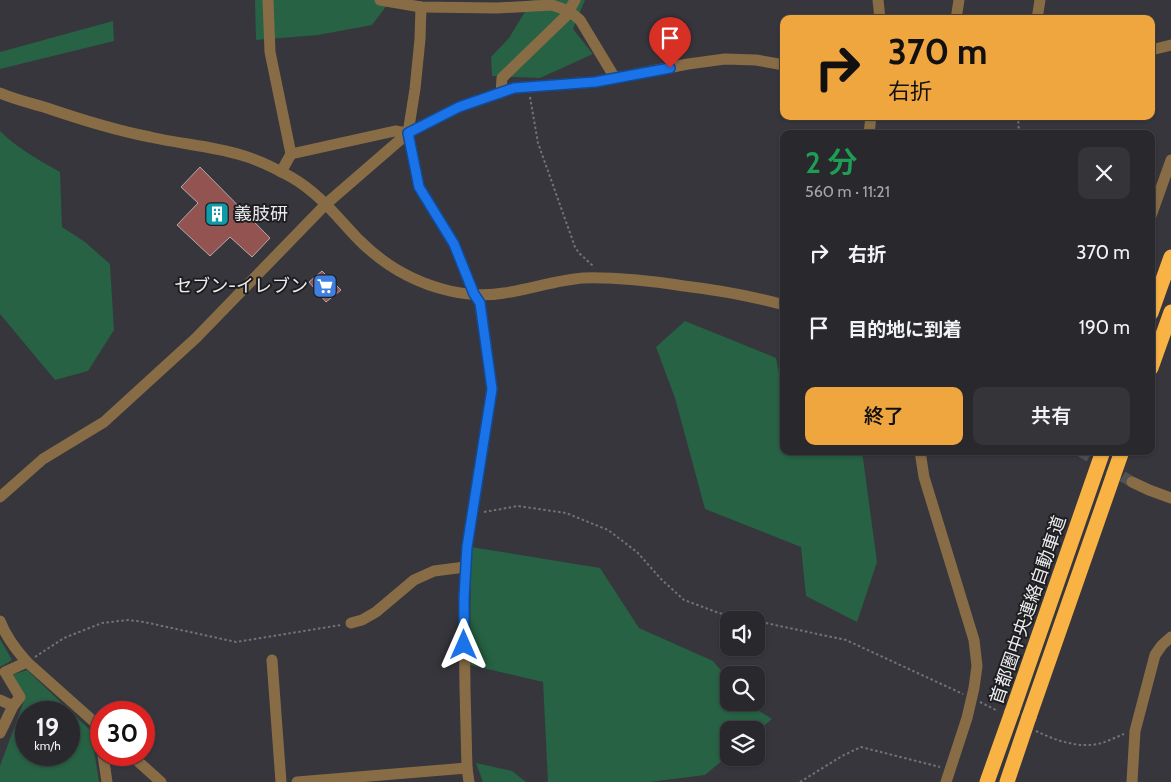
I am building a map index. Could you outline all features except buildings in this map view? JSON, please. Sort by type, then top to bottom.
[{"type":"highway","points":[[1155,302],[1171,257]]},
{"type":"highway","points":[[1155,357],[1171,312]]},
{"type":"highway","name":"首都圏中央連絡自動車道","points":[[988,782],[1005,712],[1101,455]]},
{"type":"highway","name":"首都圏中央連絡自動車道","points":[[1007,782],[1032,723],[1121,455]]},
{"type":"street","points":[[268,0],[270,52],[291,154],[281,172]]},
{"type":"street","points":[[380,0],[414,4],[497,8],[552,5],[568,11],[580,20],[615,78]]},
{"type":"street","points":[[501,92],[502,78],[566,16],[575,0]]},
{"type":"street","points":[[878,0],[880,15]]},
{"type":"street","points":[[957,15],[959,0]]},
{"type":"street","points":[[1038,15],[1040,0]]},
{"type":"street","points":[[414,4],[420,39],[408,133],[419,187],[454,244],[474,294],[480,303],[492,389],[465,567],[465,688],[469,782]]},
{"type":"street","points":[[1155,49],[1171,45]]},
{"type":"street","points":[[0,497],[43,459],[104,422],[196,338],[326,204],[408,133],[459,107],[514,88],[595,82],[688,64],[725,59],[756,60],[780,64]]},
{"type":"street","points":[[0,93],[146,137],[241,154],[267,164],[305,186],[326,204],[360,241],[381,259],[401,272],[427,284],[451,291],[474,294],[506,293],[567,280],[595,278],[676,284],[737,294],[780,304]]},
{"type":"street","points":[[291,154],[395,131],[408,133]]},
{"type":"street","points":[[1155,205],[1171,160]]},
{"type":"street","points":[[921,455],[924,476],[974,640],[977,666],[967,718],[946,782]]},
{"type":"street","points":[[1132,482],[1171,498]]},
{"type":"street","points":[[351,623],[362,620],[376,612],[414,580],[434,571],[465,567]]},
{"type":"street","points":[[0,621],[4,631],[27,662],[90,718]]},
{"type":"street","points":[[1132,782],[1135,731],[1155,655],[1162,645],[1171,638]]},
{"type":"street","points":[[272,660],[281,782]]},
{"type":"street","points":[[0,732],[13,706],[20,697],[5,672],[27,662]]},
{"type":"street","points":[[0,700],[13,706]]},
{"type":"street","points":[[105,766],[107,782]]},
{"type":"street","points":[[143,766],[161,782]]},
{"type":"street","points":[[297,782],[392,778],[467,768]]},
{"type":"path","points":[[528,87],[538,143],[575,246],[579,253],[592,265],[595,278]]},
{"type":"path","points":[[472,514],[518,506],[566,513],[608,530],[637,552],[661,579],[684,600],[720,613]]},
{"type":"path","points":[[27,662],[64,638],[102,623],[128,620],[144,622],[236,642],[351,623]]},
{"type":"path","points":[[765,623],[846,640],[1005,712]]},
{"type":"path","points":[[1032,723],[1052,739],[1070,744],[1098,744],[1135,731]]},
{"type":"path","points":[[800,782],[842,756],[861,747],[950,770]]},
{"type":"green space","points":[[255,0],[391,0],[372,25],[318,35],[256,40]]},
{"type":"green space","points":[[532,0],[585,0],[573,29],[593,54],[540,78],[492,76],[491,57],[509,38]]},
{"type":"green space","points":[[113,21],[114,41],[0,69],[0,52]]},
{"type":"green space","points":[[0,131],[21,148],[60,172],[62,227],[85,242],[110,264],[114,330],[88,371],[55,380],[0,314]]},
{"type":"green space","points":[[685,321],[776,358],[780,376],[780,455],[863,455],[877,562],[857,622],[806,596],[801,547],[705,509],[675,398],[656,347]]},
{"type":"green space","points":[[471,547],[600,568],[639,628],[713,661],[720,669],[720,711],[760,711],[772,719],[765,725],[765,721],[720,721],[720,762],[705,775],[649,782],[548,782],[543,682],[470,665]]},
{"type":"green space","points":[[0,639],[12,660],[0,667]]},
{"type":"green space","points":[[27,670],[60,701],[24,701],[12,675]]},
{"type":"green space","points":[[80,721],[90,730],[90,766],[96,766],[99,782],[0,782],[0,766],[15,725],[15,766],[80,766]]},
{"type":"green space","points":[[476,763],[512,771],[526,782],[483,782]]},
{"type":"tunnel","points":[[1087,455],[1132,482]]},
{"type":"place","name":"義肢研","points":[[217,214]]},
{"type":"place","name":"セブン-イレブン","points":[[325,286]]},
{"type":"route","points":[[464,645],[467,547],[492,389],[480,303],[474,294],[454,244],[419,187],[408,133],[459,107],[514,88],[595,82],[670,68]]}]
